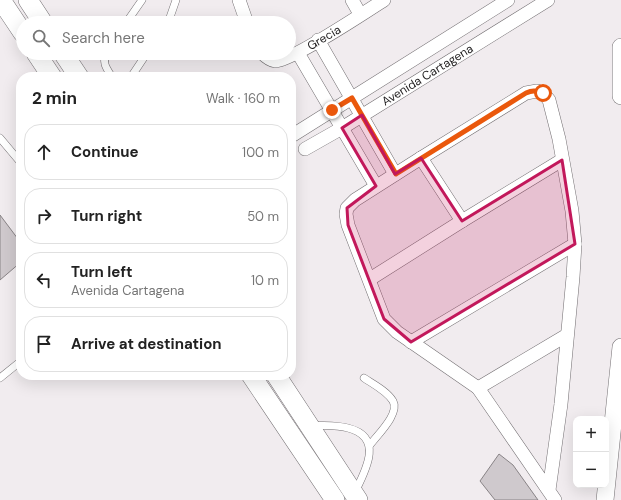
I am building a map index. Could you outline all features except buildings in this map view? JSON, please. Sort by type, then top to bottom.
[{"type":"main road","points":[[1,0],[16,22]]},
{"type":"main road","points":[[28,0],[38,16]]},
{"type":"main road","points":[[41,60],[49,72]]},
{"type":"main road","points":[[68,60],[76,72]]},
{"type":"main road","points":[[254,380],[335,500]]},
{"type":"main road","points":[[279,380],[356,497]]},
{"type":"street","points":[[352,0],[360,14]]},
{"type":"street","name":"Grecia","points":[[298,53],[384,0]]},
{"type":"street","name":"Avenida Cartagena","points":[[296,132],[508,0]]},
{"type":"street","name":"Avenida Cartagena","points":[[306,149],[548,0]]},
{"type":"street","points":[[242,1],[245,16]]},
{"type":"street","points":[[318,40],[396,174]]},
{"type":"street","points":[[621,47],[621,96]]},
{"type":"street","points":[[298,53],[376,186]]},
{"type":"street","points":[[532,91],[543,93],[549,100],[559,139],[572,211],[575,244],[574,277],[552,495],[478,388],[397,332],[384,319],[348,225],[346,214],[347,208],[350,204],[376,186],[526,93],[532,91]]},
{"type":"street","points":[[421,158],[462,221]]},
{"type":"street","points":[[370,280],[462,221],[562,160]]},
{"type":"street","points":[[411,342],[575,244]]},
{"type":"street","points":[[478,388],[567,335]]},
{"type":"street","points":[[605,500],[621,347]]},
{"type":"lane","points":[[131,16],[142,0]]},
{"type":"lane","points":[[170,16],[176,0]]},
{"type":"lane","points":[[104,60],[105,66],[109,72]]},
{"type":"lane","points":[[135,72],[143,60]]},
{"type":"lane","points":[[0,138],[16,156]]},
{"type":"lane","points":[[0,378],[16,365]]},
{"type":"lane","points":[[364,378],[387,394],[394,405],[393,414],[370,445]]},
{"type":"lane","points":[[309,425],[352,429],[364,436],[370,445],[367,465],[356,497]]},
{"type":"highlighted area","points":[[362,115],[395,174],[421,158],[462,221],[562,160],[575,244],[411,342],[384,319],[348,225],[347,208],[376,186],[342,128]]},
{"type":"route","points":[[332,110],[352,98],[396,174],[526,93],[537,91],[543,93]]}]
